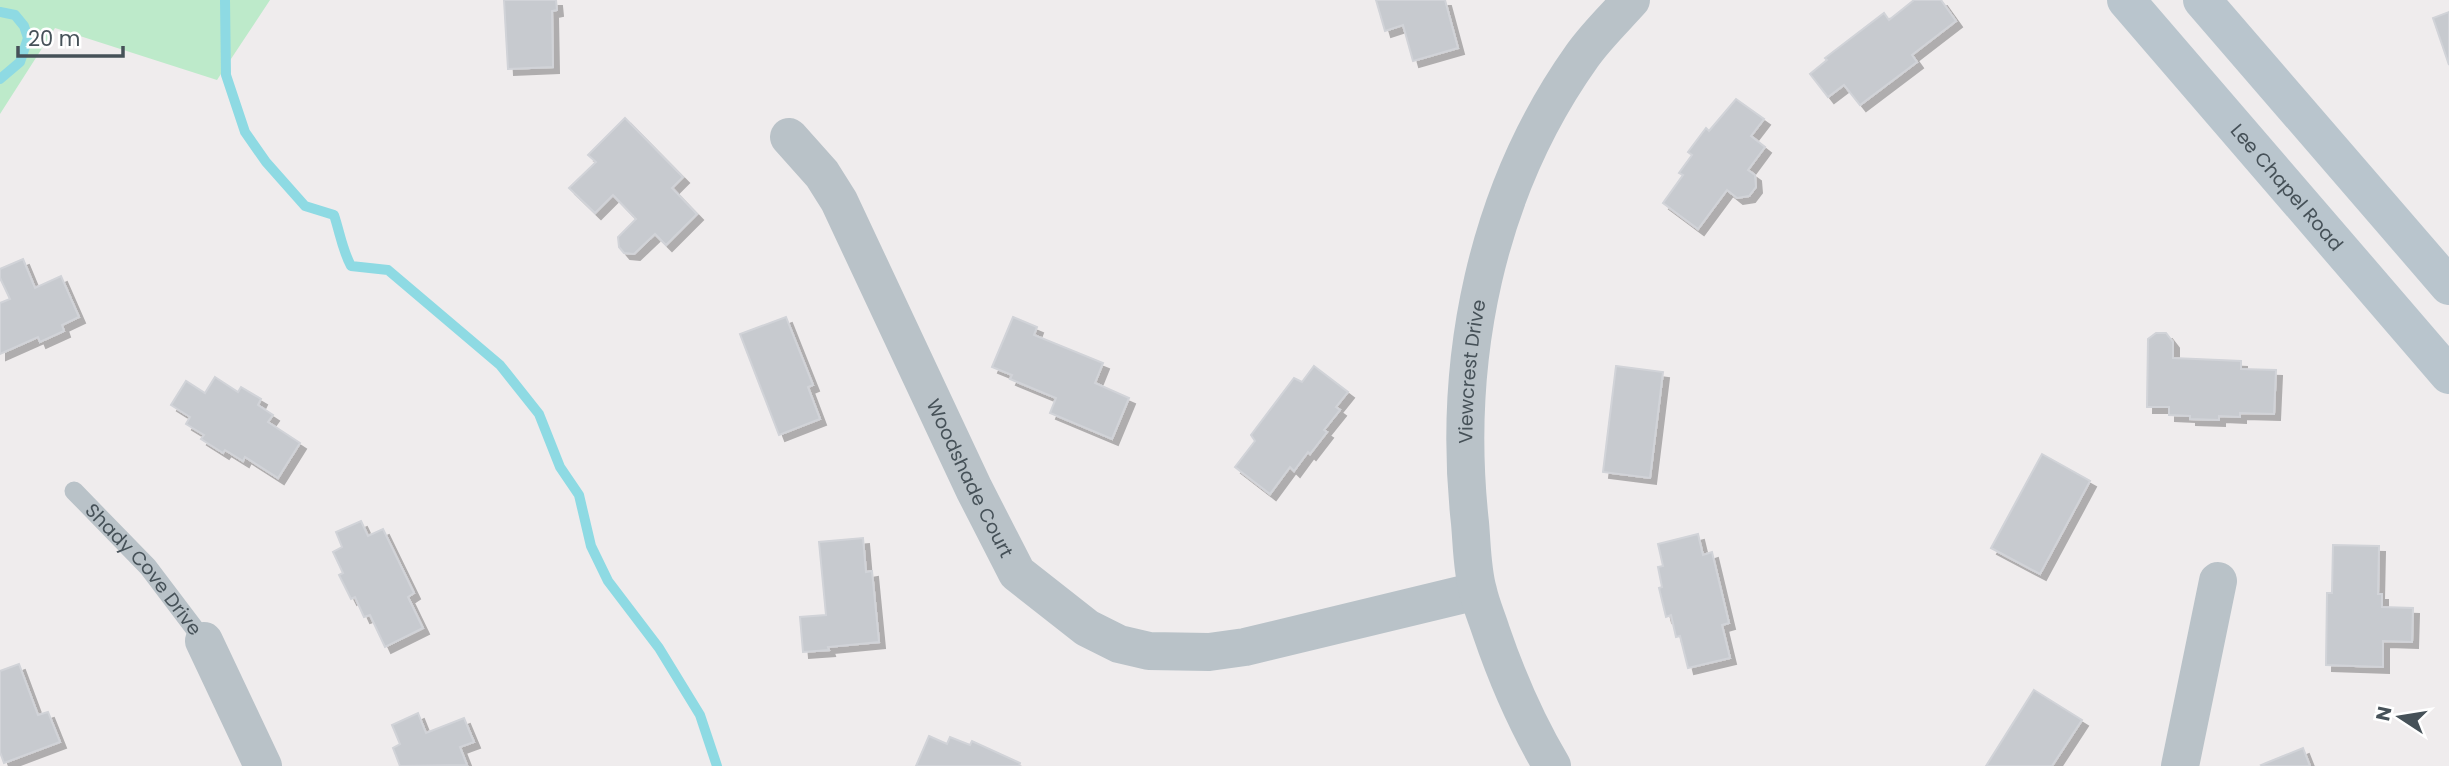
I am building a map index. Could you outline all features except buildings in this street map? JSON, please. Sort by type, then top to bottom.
[{"type":"main road","name":"Lee Chapel Road","points":[[2126,0],[2449,375]]},
{"type":"main road","points":[[2202,0],[2449,286]]},
{"type":"street","name":"Viewcrest Drive","points":[[1552,766],[1506,673],[1477,591],[1466,484],[1464,423],[1471,337],[1486,264],[1510,189],[1545,116],[1583,55],[1631,0]]},
{"type":"street","name":"Woodshade Court","points":[[789,137],[822,174],[839,201],[974,489],[1017,573],[1087,628],[1119,644],[1149,651],[1209,652],[1245,647],[1477,591]]},
{"type":"street","points":[[2180,766],[2218,581]]},
{"type":"street","name":"Shady Cove Drive","points":[[204,641],[263,766]]},
{"type":"lane","name":"Shady Cove Drive","points":[[75,491],[148,567],[204,641]]},
{"type":"green space","points":[[0,0],[270,0],[217,80],[55,28],[0,114]]},
{"type":"waterway","points":[[225,0],[226,75],[245,132],[266,162],[305,206],[334,215],[351,266],[388,270],[500,365],[539,414],[560,467],[579,495],[591,546],[608,581],[659,648],[700,715],[717,766]]},
{"type":"waterway","points":[[0,12],[15,15],[24,26],[28,38],[20,62],[0,79]]}]
